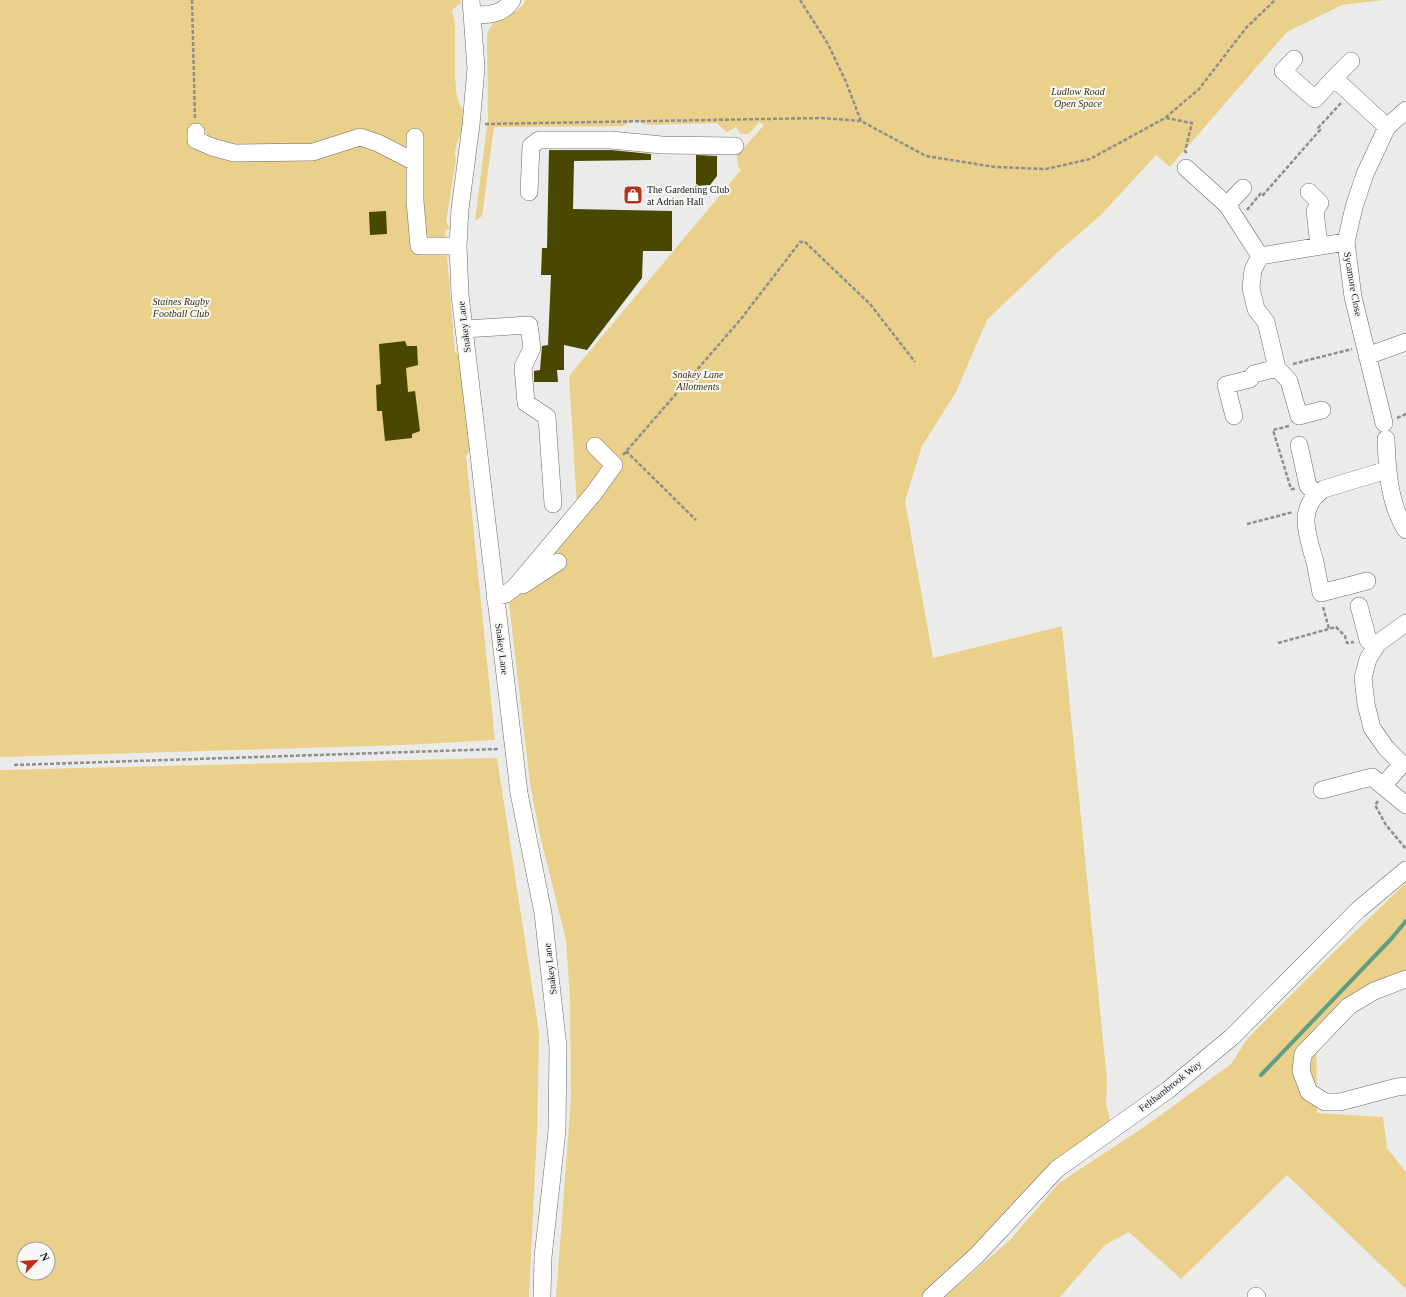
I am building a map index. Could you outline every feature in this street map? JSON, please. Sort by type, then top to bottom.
[{"type":"street","points":[[472,7],[486,15],[497,12],[508,6],[512,0]]},
{"type":"street","name":"Snakey Lane","points":[[472,7],[476,68],[471,125],[460,209],[458,246],[460,295],[514,749],[524,822],[543,913],[558,1047],[557,1131],[543,1257],[542,1297]]},
{"type":"street","points":[[1294,60],[1283,71],[1315,99],[1351,61]]},
{"type":"street","points":[[1334,78],[1387,127]]},
{"type":"street","name":"Sycamore Close","points":[[1406,110],[1387,127],[1365,174],[1354,207],[1346,242],[1353,297],[1385,431],[1387,470],[1399,518],[1406,530]]},
{"type":"street","points":[[196,132],[196,140],[212,147],[234,153],[313,152],[360,137],[378,143],[415,162]]},
{"type":"street","points":[[415,137],[415,201],[419,246],[458,246]]},
{"type":"street","points":[[529,192],[529,162],[531,146],[539,140],[611,140],[662,145],[734,146]]},
{"type":"street","points":[[1187,162],[1227,205],[1260,256]]},
{"type":"street","points":[[1227,205],[1243,188]]},
{"type":"street","points":[[1309,192],[1320,203],[1315,211],[1319,246]]},
{"type":"street","points":[[1260,256],[1346,242]]},
{"type":"street","points":[[1260,256],[1253,270],[1251,288],[1256,310],[1266,322],[1277,368],[1289,382],[1298,416],[1322,410]]},
{"type":"street","points":[[464,330],[529,325],[532,348],[523,367],[526,403],[547,416],[553,504]]},
{"type":"street","points":[[1367,351],[1406,342]]},
{"type":"street","points":[[1234,416],[1226,385],[1250,379],[1254,374],[1277,368]]},
{"type":"street","points":[[1299,445],[1308,486],[1317,494]]},
{"type":"street","points":[[495,597],[506,594],[515,587],[594,493],[614,465],[595,446]]},
{"type":"street","points":[[1367,581],[1321,593],[1315,563],[1305,530],[1307,511],[1317,494],[1324,489],[1387,470]]},
{"type":"street","points":[[515,587],[528,584],[558,562]]},
{"type":"street","points":[[1360,606],[1372,643],[1363,678],[1366,704],[1372,728],[1386,748],[1404,762],[1385,787]]},
{"type":"street","points":[[1372,643],[1406,623]]},
{"type":"street","points":[[1322,790],[1372,777],[1406,805]]},
{"type":"street","name":"Felthambrook Way","points":[[931,1297],[977,1255],[1056,1169],[1168,1090],[1232,1037],[1358,910],[1406,870]]},
{"type":"street","points":[[1406,979],[1374,991],[1349,1006],[1303,1054],[1301,1071],[1309,1092],[1325,1102],[1340,1102],[1406,1086]]},
{"type":"path","points":[[192,0],[196,132]]},
{"type":"path","points":[[800,0],[828,44],[846,82],[860,121]]},
{"type":"path","points":[[488,124],[822,118],[860,121],[926,156],[995,168],[1046,169],[1090,158],[1165,118],[1199,88],[1246,28],[1275,0]]},
{"type":"path","points":[[1238,221],[1261,193],[1263,195],[1320,130],[1318,128],[1328,116],[1351,93]]},
{"type":"path","points":[[1165,118],[1192,123],[1185,151],[1187,162]]},
{"type":"path","points":[[614,465],[741,319],[800,242],[805,242],[870,304],[915,362]]},
{"type":"path","points":[[1277,368],[1367,351]]},
{"type":"path","points":[[626,451],[696,520]]},
{"type":"path","points":[[1247,524],[1300,510],[1307,511]]},
{"type":"path","points":[[1321,593],[1320,596],[1329,629]]},
{"type":"path","points":[[1278,643],[1336,627],[1345,636],[1347,643],[1372,643]]},
{"type":"path","points":[[14,765],[514,749]]},
{"type":"path","points":[[1385,787],[1375,805],[1386,825],[1406,849]]},
{"type":"green space","name":"Staines Rugby Football Club","points":[[0,0],[460,0],[461,3],[452,10],[455,22],[456,87],[464,119],[462,130],[455,149],[456,160],[446,222],[450,228],[445,231],[455,352],[460,355],[466,388],[465,417],[469,423],[471,441],[468,454],[466,455],[495,740],[405,745],[0,757]]},
{"type":"green space","points":[[525,0],[1383,0],[1342,5],[1287,32],[1170,167],[1156,155],[1101,215],[1058,252],[987,320],[956,392],[922,446],[905,501],[933,658],[1062,626],[1107,1080],[1106,1104],[1113,1130],[1057,1169],[931,1297],[556,1297],[571,1099],[570,998],[566,940],[539,831],[530,783],[507,587],[577,507],[569,376],[741,170],[738,167],[737,156],[764,125],[759,122],[749,134],[740,134],[736,127],[727,132],[716,123],[648,125],[634,120],[623,126],[494,127],[482,216],[475,221],[488,118],[487,36],[494,23],[516,11],[521,7]]},
{"type":"green space","points":[[497,758],[539,1032],[537,1133],[529,1297],[0,1297],[0,770]]},
{"type":"green space","points":[[1406,883],[1406,985],[1316,1026],[1317,1113],[1383,1117],[1387,1148],[1406,1172],[1406,1289],[1287,1175],[1181,1279],[1129,1232],[1105,1245],[1060,1297],[944,1297],[1009,1241],[1059,1183],[1147,1125],[1231,1064],[1248,1038]]},
{"type":"building","points":[[549,150],[611,150],[651,154],[651,160],[574,161],[573,209],[672,211],[672,251],[643,251],[642,278],[587,350],[564,345],[564,370],[557,370],[558,382],[534,382],[534,371],[540,370],[542,346],[548,345],[551,275],[541,275],[542,248],[547,248]]},
{"type":"building","points":[[696,155],[717,156],[717,176],[710,185],[696,186]]},
{"type":"building","points":[[386,211],[387,234],[370,235],[369,212]]},
{"type":"building","points":[[405,341],[407,346],[417,346],[418,365],[406,368],[408,392],[415,391],[420,431],[412,434],[412,438],[385,441],[382,411],[377,411],[376,385],[381,384],[379,344]]},
{"type":"waterway","points":[[1261,1075],[1391,939],[1406,921]]},
{"type":"place","name":"The Gardening Club at Adrian Hall","points":[[633,195]]},
{"type":"park label","name":"Ludlow Road Open Space","points":[[1078,96]]},
{"type":"park label","name":"Snakey Lane Allotments","points":[[698,380]]}]
